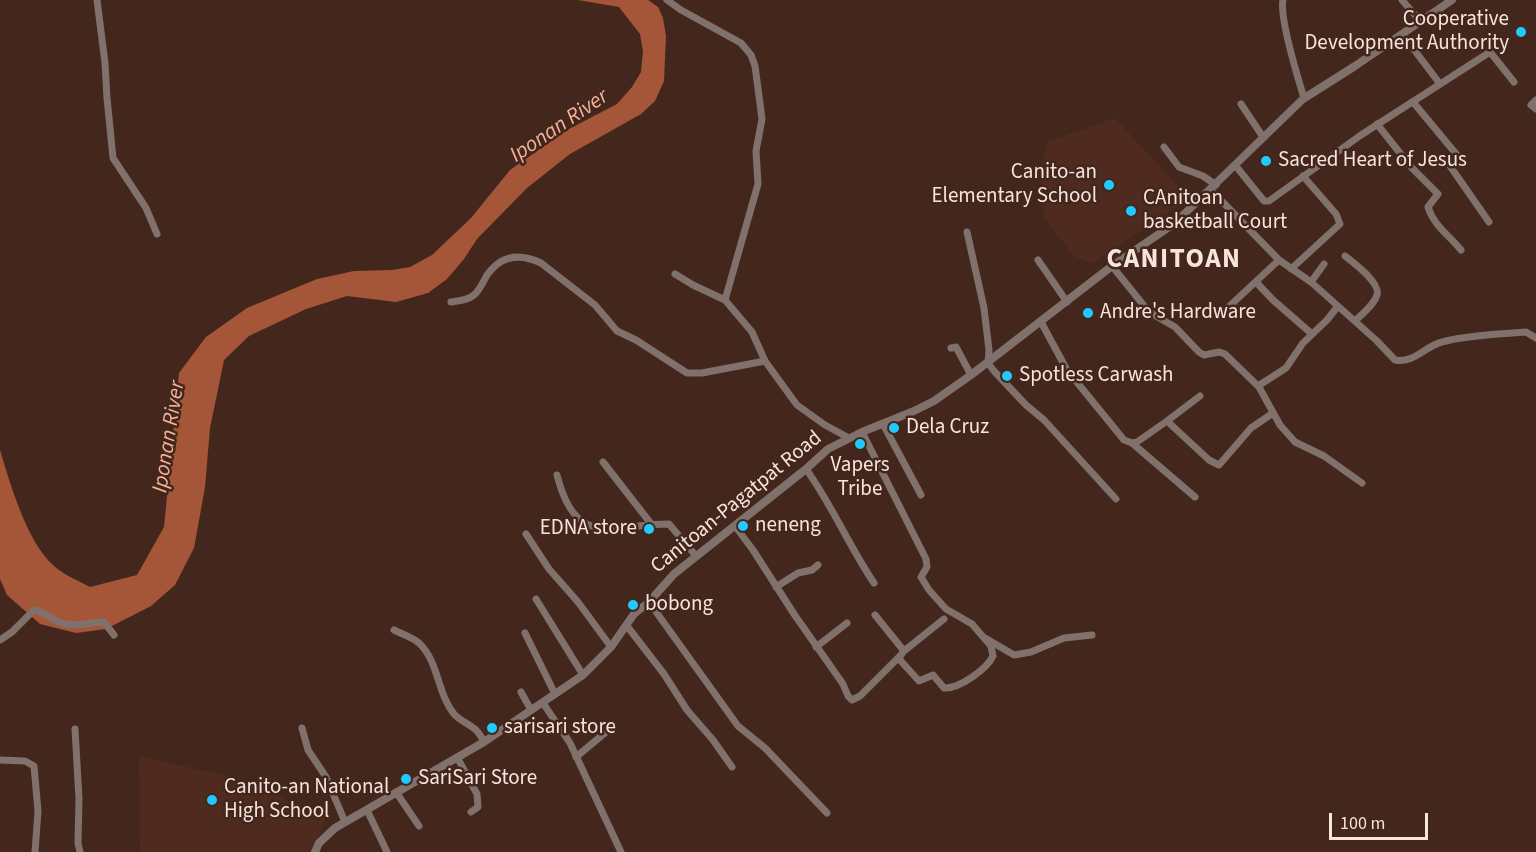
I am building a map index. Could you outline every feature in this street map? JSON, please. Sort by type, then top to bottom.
[{"type":"street","points":[[97,0],[113,158],[146,208],[157,234]]},
{"type":"street","points":[[667,0],[741,43],[751,55],[755,66],[762,119],[756,151],[758,184],[725,300]]},
{"type":"street","points":[[1282,0],[1281,6],[1304,98]]},
{"type":"street","points":[[1402,0],[1421,22]]},
{"type":"street","name":"Canitoan-Pagatpat Road","points":[[315,852],[319,843],[345,822],[484,742],[583,675],[610,647],[634,614],[649,602],[675,574],[828,449],[934,401],[988,363],[1112,266],[1175,223],[1304,98],[1452,0]]},
{"type":"street","points":[[1402,35],[1440,84]]},
{"type":"street","points":[[1235,165],[1264,201],[1269,201],[1377,124],[1490,52],[1515,82]]},
{"type":"street","points":[[1536,100],[1531,105],[1536,109]]},
{"type":"street","points":[[1413,102],[1457,155],[1450,166],[1489,222]]},
{"type":"street","points":[[1241,104],[1263,137]]},
{"type":"street","points":[[1377,124],[1411,167],[1438,194],[1428,207],[1430,215],[1461,250]]},
{"type":"street","points":[[1164,147],[1179,167],[1203,176],[1279,260],[1311,282],[1398,361],[1408,360],[1436,344],[1453,339],[1526,332],[1536,338]]},
{"type":"street","points":[[1291,269],[1340,224],[1336,213],[1303,176]]},
{"type":"street","points":[[967,232],[984,308],[989,350],[988,363],[1116,499]]},
{"type":"street","points":[[452,302],[474,294],[488,274],[502,261],[515,256],[531,258],[541,263],[595,305],[617,331],[636,340],[687,373],[702,373],[765,361]]},
{"type":"street","points":[[1345,256],[1367,275],[1378,294],[1355,321]]},
{"type":"street","points":[[1038,260],[1067,302]]},
{"type":"street","points":[[1220,315],[1279,260]]},
{"type":"street","points":[[1311,282],[1324,264]]},
{"type":"street","points":[[1112,266],[1149,312],[1174,327],[1202,353],[1222,352],[1225,354],[1258,386],[1273,413],[1295,442],[1324,456],[1362,483]]},
{"type":"street","points":[[675,274],[725,300],[755,336],[765,361],[797,405],[849,438]]},
{"type":"street","points":[[1256,282],[1272,300],[1312,334]]},
{"type":"street","points":[[1258,386],[1286,368],[1303,343],[1338,306]]},
{"type":"street","points":[[1041,322],[1067,370],[1119,435],[1132,443],[1195,497]]},
{"type":"street","points":[[951,348],[956,347],[971,375]]},
{"type":"street","points":[[1132,443],[1137,442],[1200,396]]},
{"type":"street","points":[[1167,421],[1209,460],[1219,465],[1251,428],[1273,413]]},
{"type":"street","points":[[883,424],[921,495]]},
{"type":"street","points":[[862,432],[926,559],[927,567],[921,578],[946,609],[972,624],[982,636],[993,650],[990,661],[980,671],[950,688],[944,688],[934,675],[918,681],[875,615]]},
{"type":"street","points":[[603,462],[652,525]]},
{"type":"street","points":[[806,469],[822,492],[874,583]]},
{"type":"street","points":[[558,475],[567,505],[577,518],[587,525],[603,529],[669,524],[696,556]]},
{"type":"street","points":[[735,526],[852,700],[860,696],[902,654],[944,619]]},
{"type":"street","points":[[526,534],[549,568],[578,602],[610,647]]},
{"type":"street","points":[[776,587],[798,573],[812,570],[818,565]]},
{"type":"street","points":[[536,599],[583,675]]},
{"type":"street","points":[[649,602],[738,726],[765,748],[826,813]]},
{"type":"street","points":[[0,640],[12,632],[34,610],[39,610],[54,621],[65,624],[104,622],[114,635]]},
{"type":"street","points":[[816,647],[847,623]]},
{"type":"street","points":[[627,626],[687,710],[713,740],[732,767]]},
{"type":"street","points":[[394,630],[416,641],[425,651],[433,665],[442,693],[455,715],[476,730],[484,742]]},
{"type":"street","points":[[525,633],[555,694]]},
{"type":"street","points":[[982,636],[1014,655],[1031,652],[1064,638],[1092,636]]},
{"type":"street","points":[[521,692],[531,710]]},
{"type":"street","points":[[543,703],[570,743],[621,852]]},
{"type":"street","points":[[576,757],[612,727]]},
{"type":"street","points":[[302,728],[308,750],[326,777],[345,822]]},
{"type":"street","points":[[75,729],[80,852]]},
{"type":"street","points":[[457,757],[477,794],[478,807],[471,812]]},
{"type":"street","points":[[0,760],[25,761],[34,766],[38,811],[35,852]]},
{"type":"street","points":[[396,792],[419,826]]},
{"type":"street","points":[[367,810],[387,852]]},
{"type":"shaded area","points":[[578,0],[648,0],[658,7],[663,18],[666,36],[664,81],[655,101],[641,114],[570,154],[527,188],[477,239],[447,279],[428,293],[396,302],[347,296],[306,309],[249,336],[224,360],[210,428],[205,487],[194,548],[175,585],[151,606],[106,629],[76,633],[40,624],[7,595],[0,579],[0,450],[14,495],[28,528],[44,556],[54,566],[90,587],[137,575],[164,527],[179,373],[206,337],[247,308],[317,279],[354,271],[410,267],[432,255],[471,218],[510,170],[567,130],[617,104],[632,87],[641,72],[643,51],[640,34],[619,7]]},
{"type":"shaded area","name":"Canito-an Elementary School","points":[[1115,118],[1189,198],[1092,263],[1075,257],[1044,219],[1040,173],[1047,142]]},
{"type":"shaded area","name":"Canito-an National High School","points":[[139,756],[245,780],[325,819],[313,852],[140,852]]},
{"type":"place","name":"Cooperative Development Authority","points":[[1521,32]]},
{"type":"place","name":"Sacred Heart of Jesus","points":[[1266,161]]},
{"type":"place","name":"Canito-an Elementary School","points":[[1109,185]]},
{"type":"place","name":"CAnitoan basketball Court","points":[[1131,211]]},
{"type":"place","name":"Andre's Hardware","points":[[1088,313]]},
{"type":"place","name":"Spotless Carwash","points":[[1007,376]]},
{"type":"place","name":"Dela Cruz","points":[[894,428]]},
{"type":"place","name":"Vapers Tribe","points":[[860,444]]},
{"type":"place","name":"neneng","points":[[743,526]]},
{"type":"place","name":"EDNA store","points":[[649,529]]},
{"type":"place","name":"bobong","points":[[633,605]]},
{"type":"place","name":"sarisari store","points":[[492,728]]},
{"type":"place","name":"SariSari Store","points":[[406,779]]},
{"type":"place","name":"Canito-an National High School","points":[[212,800]]},
{"type":"district","name":"CANITOAN","points":[[1174,261]]},
{"type":"water label","name":"Iponan River","points":[[560,127]]},
{"type":"water label","name":"Iponan River","points":[[170,437]]}]
